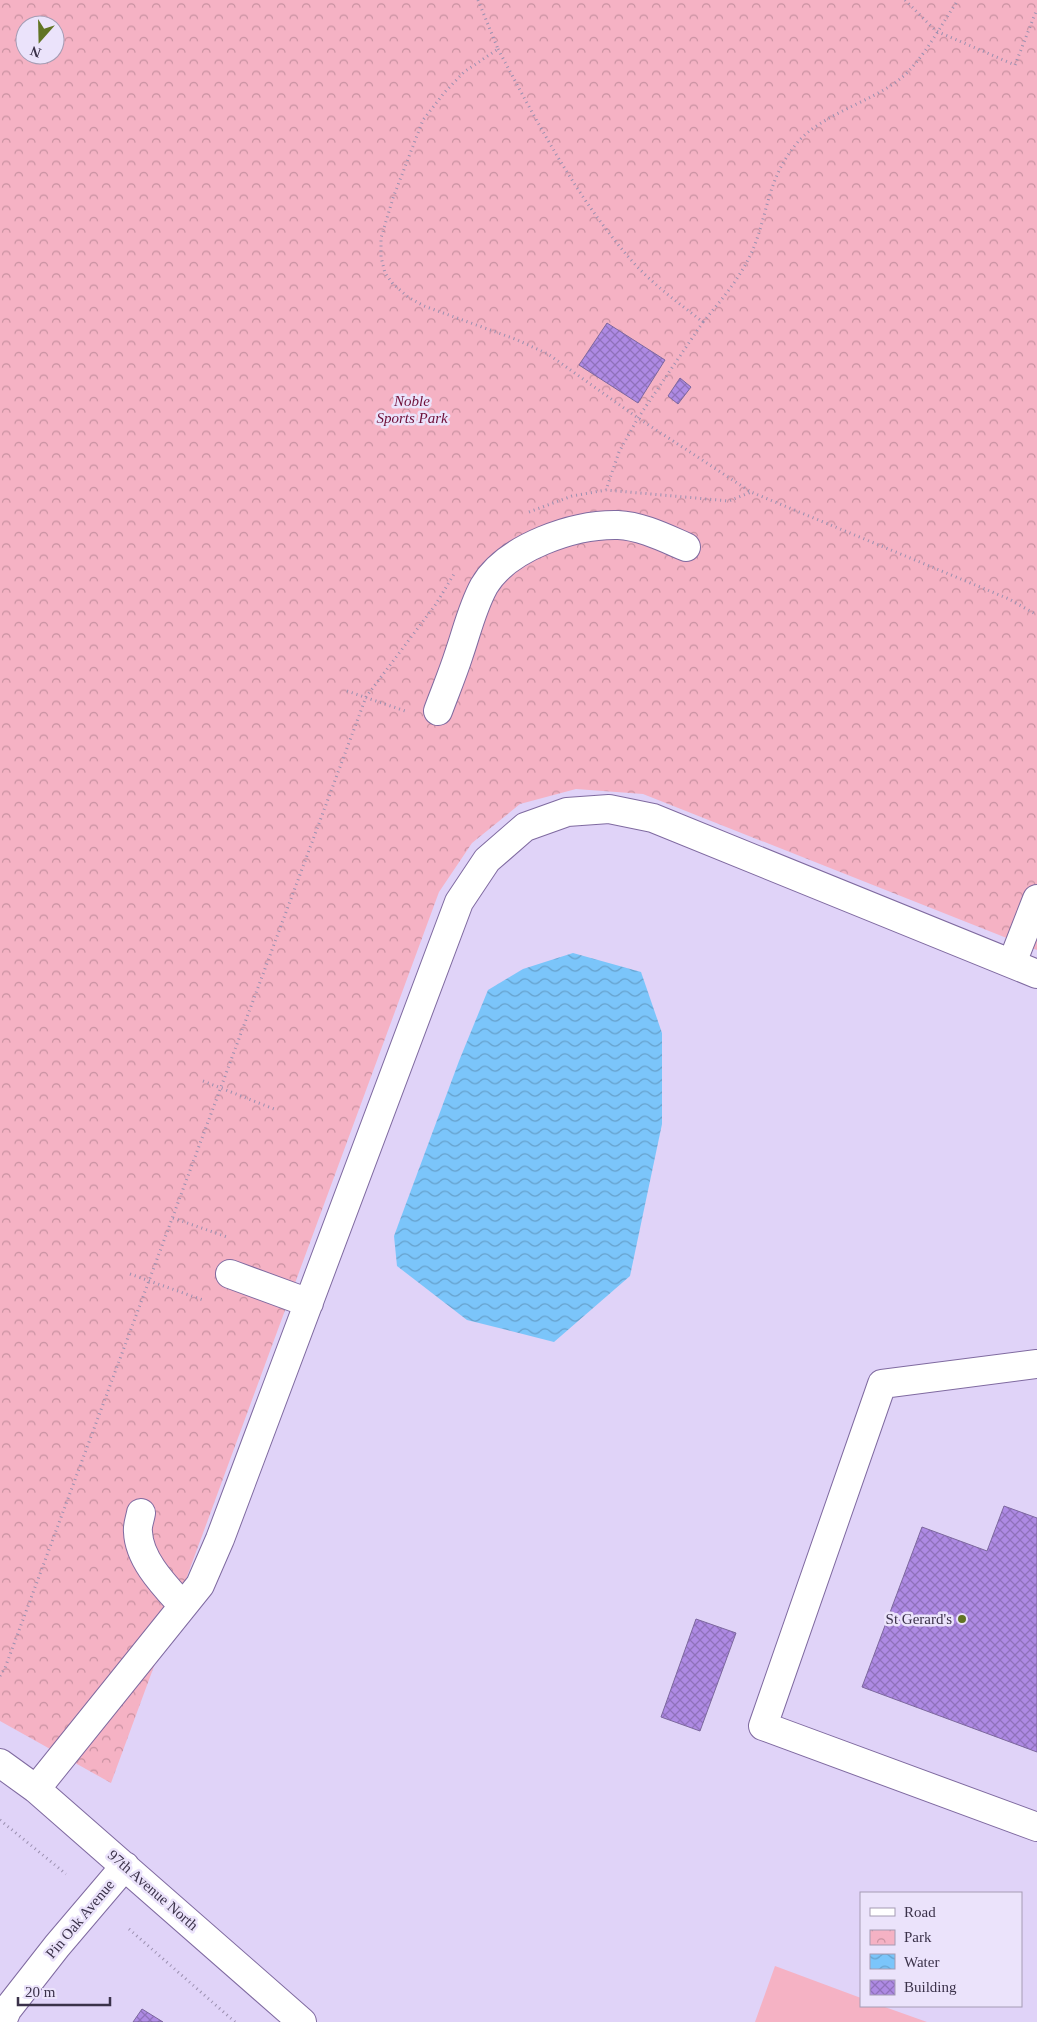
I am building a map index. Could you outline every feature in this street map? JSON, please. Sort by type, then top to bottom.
[{"type":"street","points":[[438,711],[460,652],[472,610],[486,584],[500,567],[525,550],[552,537],[582,528],[618,525],[642,530],[686,547]]},
{"type":"street","points":[[36,1789],[200,1585],[220,1539],[459,902],[487,860],[525,827],[566,812],[575,811],[609,809],[653,818],[1037,974]]},
{"type":"street","points":[[1012,963],[1037,899]]},
{"type":"street","points":[[230,1274],[309,1304]]},
{"type":"street","points":[[1037,1364],[882,1384],[763,1726],[1037,1827]]},
{"type":"street","points":[[141,1513],[137,1531],[140,1546],[162,1582],[183,1606]]},
{"type":"street","name":"97th Avenue North","points":[[0,1763],[36,1789],[302,2022]]},
{"type":"street","name":"Pin Oak Avenue","points":[[2,2022],[7,2010],[57,1946],[125,1866]]},
{"type":"path","points":[[478,0],[498,49],[541,128],[592,210],[628,256],[654,284],[703,322]]},
{"type":"path","points":[[905,0],[936,31],[1015,65],[1037,9]]},
{"type":"path","points":[[606,490],[619,452],[638,418],[703,322],[736,282],[754,247],[770,188],[788,153],[799,140],[828,120],[901,79],[915,63],[958,0]]},
{"type":"path","points":[[498,49],[464,72],[444,93],[423,120],[393,198],[381,238],[381,257],[385,273],[393,284],[408,297],[424,306],[515,339],[548,354],[638,418],[751,492],[1009,598],[1037,615]]},
{"type":"path","points":[[527,513],[572,496],[606,490],[729,501],[751,492]]},
{"type":"path","points":[[0,1676],[5,1668],[366,697],[436,604],[458,569]]},
{"type":"path","points":[[347,691],[411,713]]},
{"type":"path","points":[[203,1081],[274,1109]]},
{"type":"path","points":[[173,1218],[227,1237]]},
{"type":"path","points":[[130,1274],[203,1300]]},
{"type":"path","points":[[0,1820],[66,1874]]},
{"type":"path","points":[[129,1929],[234,2022]]},
{"type":"green space","name":"Noble Sports Park","points":[[0,0],[1037,0],[1037,950],[643,794],[576,789],[520,804],[472,843],[439,892],[111,1783],[0,1721]]},
{"type":"green space","points":[[775,1966],[860,1998],[860,2007],[885,2007],[927,2022],[755,2022]]},
{"type":"water","points":[[573,953],[641,972],[662,1033],[662,1124],[630,1276],[554,1342],[467,1320],[397,1266],[394,1236],[459,1061],[488,990],[523,969]]},
{"type":"building","points":[[607,323],[665,360],[638,403],[579,365]]},
{"type":"building","points":[[680,378],[691,387],[678,404],[668,396]]},
{"type":"building","name":"St Gerard's","points":[[1004,1506],[1037,1518],[1037,1752],[862,1687],[922,1527],[987,1551]]},
{"type":"building","points":[[696,1619],[736,1633],[700,1731],[661,1717]]},
{"type":"building","points":[[142,2009],[163,2022],[133,2022]]},
{"type":"place","name":"St Gerard's","points":[[962,1619]]}]
